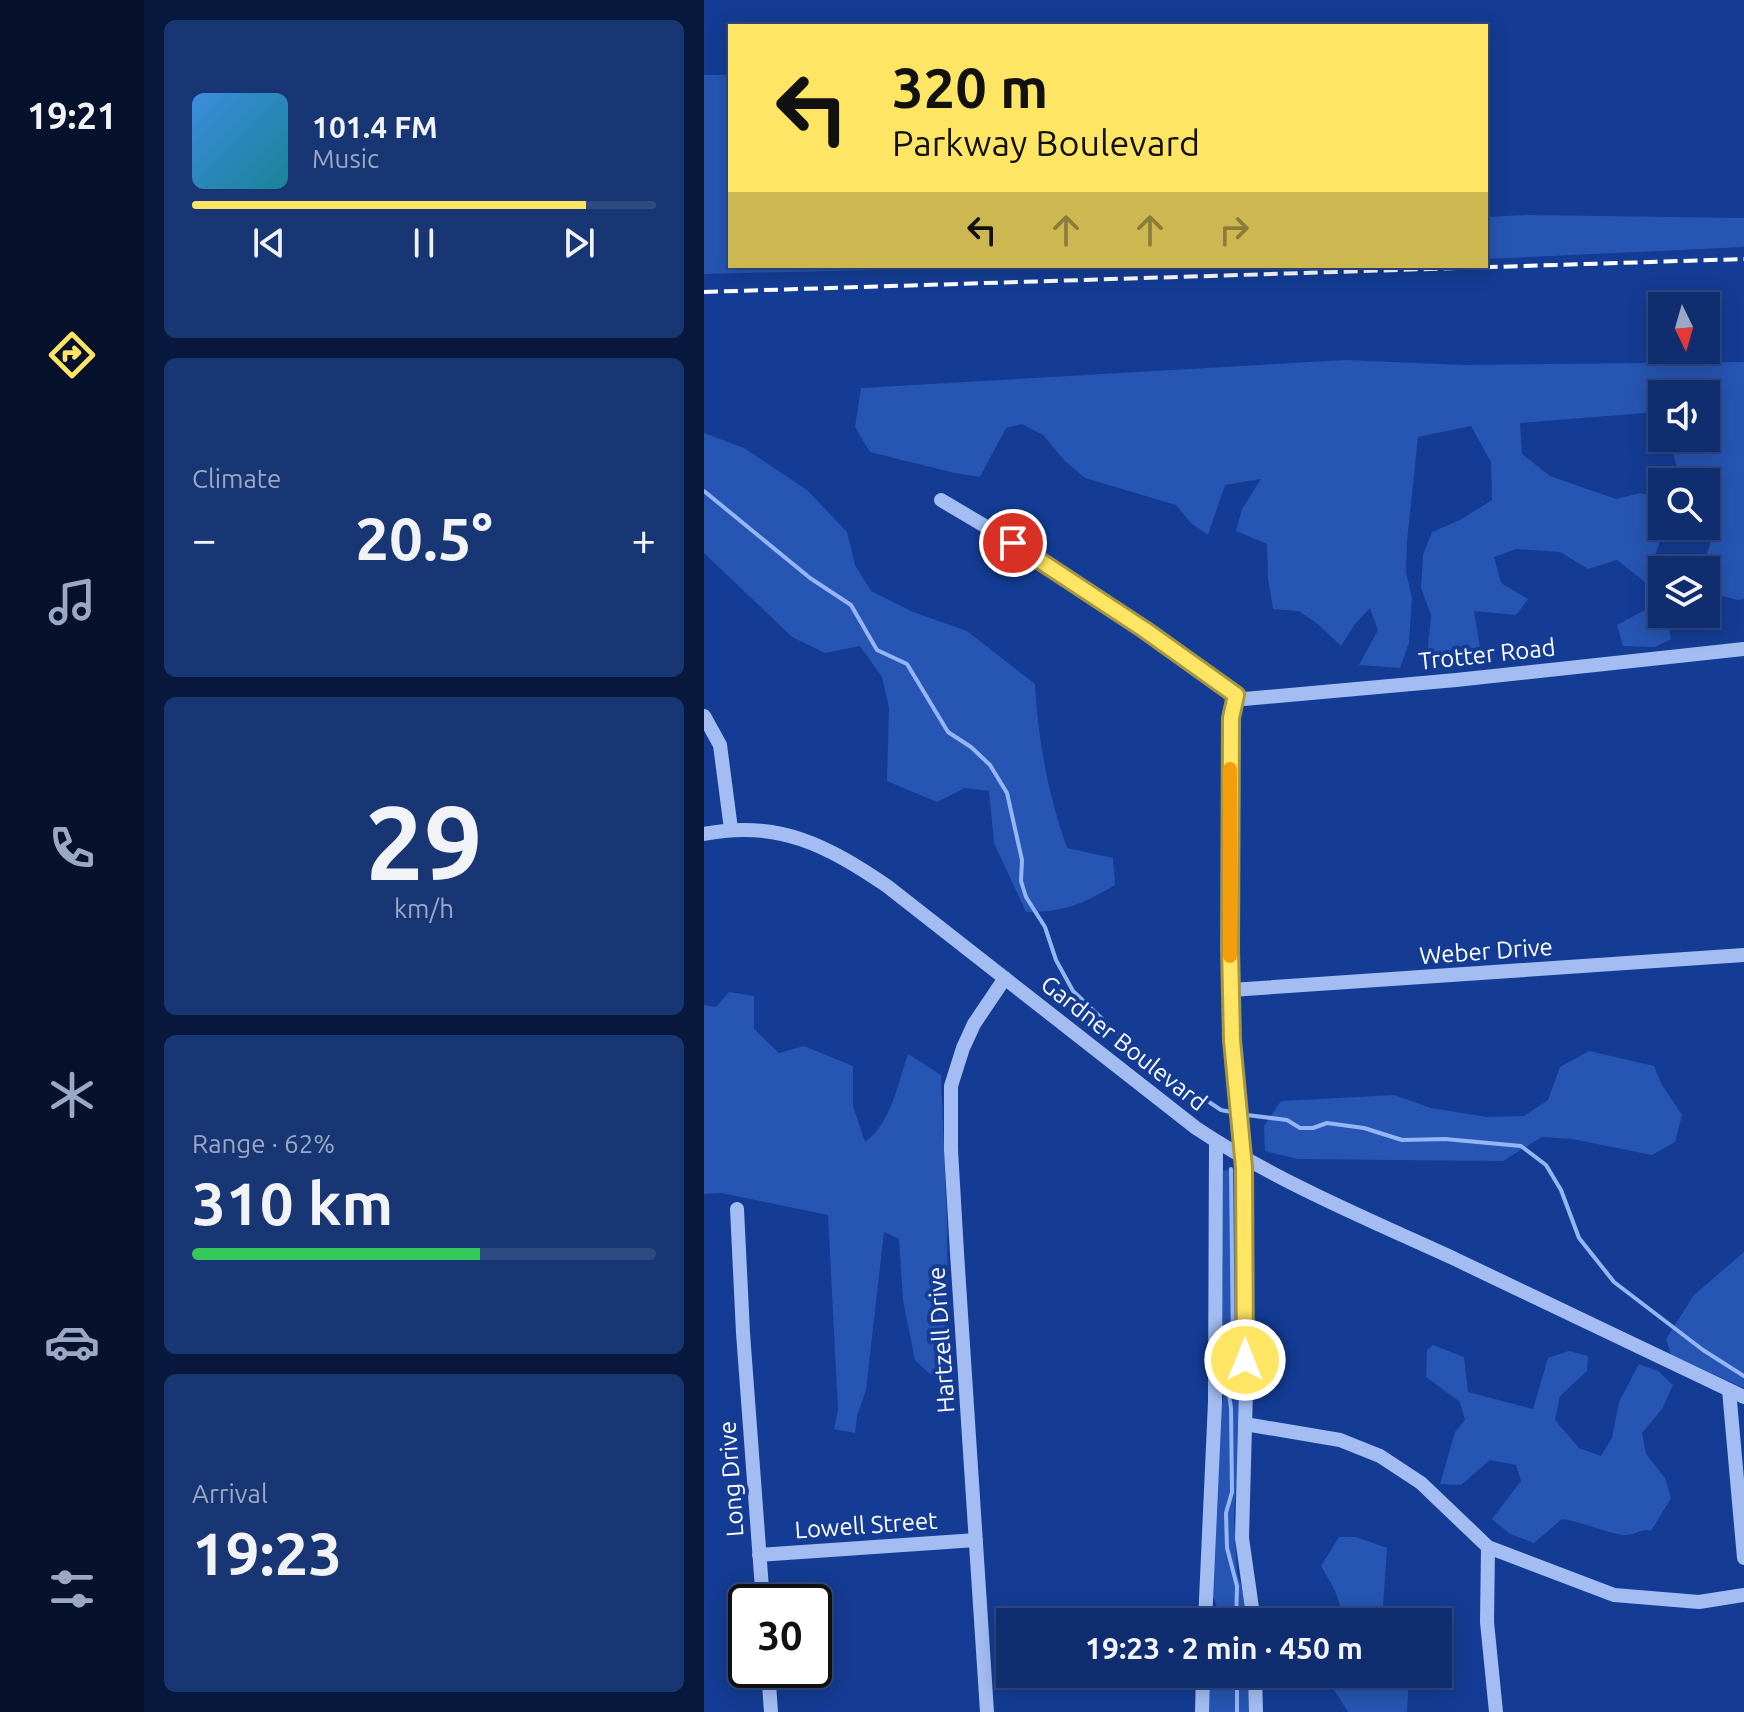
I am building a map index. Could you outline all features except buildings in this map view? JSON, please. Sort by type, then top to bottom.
[{"type":"street","points":[[941,500],[1037,557],[1236,695],[1231,718],[1231,990],[1232,1040],[1243,1157],[1245,1424],[1242,1538],[1252,1608]]},
{"type":"street","name":"Trotter Road","points":[[1236,695],[1250,699],[1744,649]]},
{"type":"street","points":[[704,716],[720,745],[731,829]]},
{"type":"street","name":"Gardner Boulevard","points":[[704,834],[731,829],[796,838],[844,856],[1216,1141],[1375,1222],[1744,1397]]},
{"type":"street","name":"Weber Drive","points":[[1231,990],[1744,955]]},
{"type":"street","name":"Hartzell Drive","points":[[987,1712],[951,1150],[951,1086],[974,1024],[1005,978]]},
{"type":"street","points":[[1206,1608],[1215,1402],[1216,1141]]},
{"type":"street","name":"Long Drive","points":[[737,1209],[761,1584]]},
{"type":"street","points":[[1729,1390],[1744,1558]]},
{"type":"street","points":[[1245,1424],[1340,1440],[1380,1456],[1421,1483],[1488,1547],[1614,1595],[1699,1602],[1744,1595]]},
{"type":"street","name":"Lowell Street","points":[[759,1555],[976,1540]]},
{"type":"street","points":[[1488,1547],[1487,1622],[1496,1712]]},
{"type":"street","points":[[769,1688],[771,1712]]},
{"type":"street","points":[[1202,1712],[1203,1688]]},
{"type":"street","points":[[1255,1688],[1256,1712]]},
{"type":"shaded area","points":[[704,75],[728,75],[728,268],[959,268],[704,274]]},
{"type":"shaded area","points":[[1488,217],[1744,218],[1744,247],[1488,259]]},
{"type":"shaded area","points":[[1345,360],[1464,365],[1744,362],[1744,599],[1720,596],[1720,556],[1706,556],[1711,540],[1720,540],[1720,468],[1677,468],[1673,452],[1720,452],[1720,380],[1648,380],[1648,413],[1520,423],[1522,454],[1550,476],[1616,499],[1640,493],[1648,495],[1648,540],[1660,540],[1655,556],[1648,556],[1648,628],[1669,628],[1671,639],[1655,647],[1623,646],[1617,625],[1645,610],[1645,582],[1617,560],[1588,569],[1560,552],[1516,549],[1494,557],[1501,583],[1528,599],[1516,615],[1474,611],[1482,660],[1427,659],[1431,615],[1421,588],[1423,555],[1432,532],[1460,520],[1492,500],[1491,462],[1471,426],[1418,437],[1407,541],[1406,572],[1412,598],[1409,643],[1400,668],[1359,665],[1378,630],[1370,608],[1341,646],[1299,611],[1273,609],[1267,544],[1236,531],[1242,509],[1261,479],[1225,485],[1208,535],[1191,523],[1176,505],[1085,478],[1065,461],[1043,435],[1022,424],[1006,428],[980,477],[870,452],[855,427],[861,388]]},
{"type":"shaded area","points":[[704,433],[744,448],[807,490],[847,532],[855,565],[871,591],[913,612],[967,631],[1035,684],[1045,767],[1067,848],[1113,858],[1115,885],[1073,906],[1026,912],[994,843],[989,791],[965,788],[937,802],[887,781],[889,708],[882,677],[860,646],[825,653],[792,637],[704,553]]},
{"type":"shaded area","points":[[729,992],[754,996],[754,1029],[779,1053],[804,1046],[853,1066],[853,1106],[865,1142],[887,1114],[908,1054],[941,1075],[947,1221],[948,1372],[930,1374],[915,1360],[903,1300],[899,1239],[884,1232],[866,1390],[855,1433],[834,1429],[838,1410],[828,1215],[721,1193],[704,1194],[704,1005],[716,1007]]},
{"type":"shaded area","points":[[1589,1051],[1654,1066],[1662,1085],[1682,1115],[1675,1142],[1652,1155],[1572,1139],[1542,1137],[1503,1161],[1297,1159],[1265,1151],[1264,1126],[1281,1101],[1394,1095],[1431,1108],[1486,1117],[1524,1116],[1548,1100],[1560,1067]]},
{"type":"shaded area","points":[[1234,1168],[1238,1180],[1243,1383],[1234,1517],[1237,1573],[1247,1608],[1218,1608],[1212,1594],[1220,1418],[1225,1386],[1222,1348],[1223,1171]]},
{"type":"shaded area","points":[[1744,1252],[1744,1388],[1671,1355],[1666,1339],[1694,1295]]},
{"type":"shaded area","points":[[1433,1345],[1464,1357],[1468,1392],[1533,1409],[1548,1358],[1569,1351],[1588,1356],[1587,1371],[1560,1396],[1555,1420],[1579,1448],[1601,1456],[1612,1438],[1619,1402],[1639,1364],[1658,1371],[1673,1385],[1662,1409],[1642,1433],[1646,1454],[1665,1478],[1671,1498],[1651,1531],[1620,1534],[1562,1519],[1534,1543],[1510,1534],[1492,1519],[1521,1481],[1516,1465],[1490,1460],[1461,1485],[1440,1484],[1455,1432],[1465,1420],[1460,1402],[1426,1377],[1427,1350]]},
{"type":"shaded area","points":[[1339,1537],[1356,1537],[1387,1548],[1383,1608],[1340,1608],[1321,1566]]},
{"type":"shaded area","points":[[1208,1688],[1249,1688],[1250,1712],[1207,1712]]},
{"type":"shaded area","points":[[1333,1688],[1408,1688],[1407,1712],[1348,1712]]},
{"type":"waterway","points":[[704,491],[810,578],[851,605],[877,650],[907,664],[948,732],[971,747],[990,765],[1007,793],[1022,860],[1021,881],[1026,897],[1045,927],[1056,960],[1073,991],[1117,1033],[1176,1080],[1221,1110],[1231,1112]]},
{"type":"waterway","points":[[1247,1115],[1287,1120],[1300,1128],[1327,1123],[1364,1128],[1402,1140],[1445,1139],[1521,1146],[1546,1165],[1561,1190],[1579,1238],[1614,1282],[1703,1350],[1744,1376]]},
{"type":"waterway","points":[[1231,1169],[1233,1352],[1228,1388],[1232,1492],[1226,1513],[1227,1548],[1237,1586],[1236,1608]]},
{"type":"waterway","points":[[1237,1688],[1237,1712]]},
{"type":"railway","points":[[1488,267],[1744,259]]},
{"type":"railway","points":[[704,292],[1460,268]]},
{"type":"slow traffic","points":[[1230,769],[1230,956]]},
{"type":"route","points":[[1013,543],[1145,630],[1236,695],[1231,718],[1229,926],[1232,1040],[1244,1168],[1245,1360]]}]
